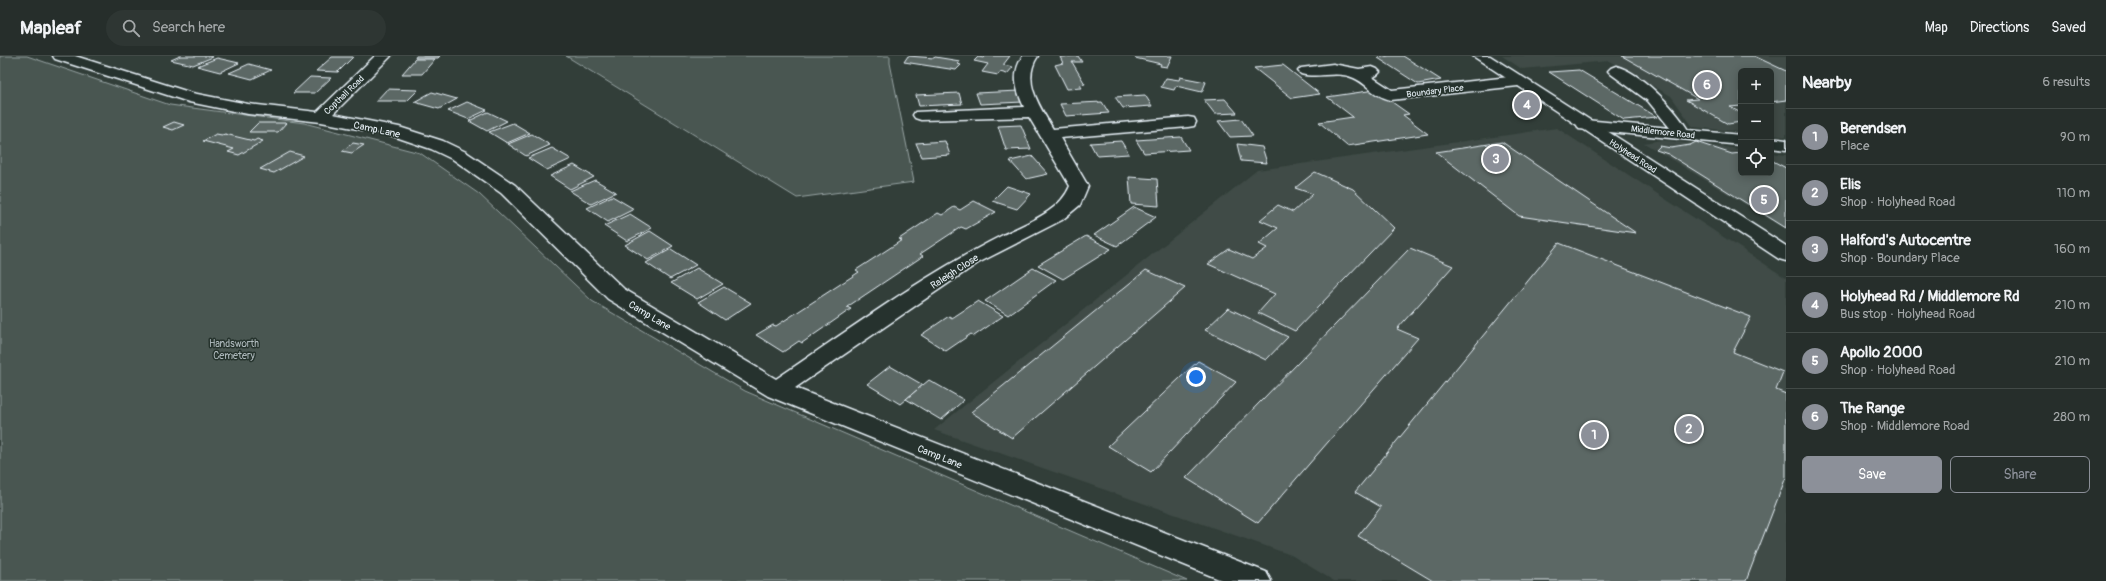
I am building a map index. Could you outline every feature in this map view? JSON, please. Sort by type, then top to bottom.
[{"type":"main road","name":"Camp Lane","points":[[60,56],[189,97],[248,109],[321,117],[393,131],[437,145],[460,156],[508,189],[616,294],[776,390],[1256,581]]},
{"type":"main road","name":"Copthall Road","points":[[321,117],[384,56]]},
{"type":"main road","name":"Raleigh Close","points":[[776,390],[970,259],[1055,216],[1073,201],[1079,186],[1026,93],[1023,75],[1026,62],[1031,56]]},
{"type":"main road","name":"Holyhead Road","points":[[1480,56],[1786,255]]},
{"type":"main road","name":"Boundary Place","points":[[1321,84],[1304,70],[1333,69],[1359,74],[1379,72]]},
{"type":"main road","points":[[1616,71],[1652,95],[1675,121],[1682,134]]},
{"type":"main road","name":"Boundary Place","points":[[1359,74],[1382,92],[1391,95],[1518,81]]},
{"type":"main road","points":[[921,115],[950,119],[1036,112]]},
{"type":"main road","points":[[1050,134],[1184,117],[1198,137]]},
{"type":"main road","name":"Middlemore Road","points":[[1585,125],[1738,140]]},
{"type":"main road","points":[[1774,143],[1786,145]]},
{"type":"shaded area","points":[[1502,56],[1786,56],[1786,137],[1774,135],[1774,68],[1738,68],[1738,132],[1693,127],[1671,96],[1609,61],[1522,69]]},
{"type":"shaded area","points":[[1557,128],[1786,278],[1786,581],[1334,581],[1291,555],[934,430],[1257,170]]},
{"type":"shaded area","points":[[1661,140],[1738,149],[1738,176],[1774,176],[1774,153],[1786,155],[1786,229],[1644,143]]},
{"type":"green space","name":"Handsworth Cemetery","points":[[0,56],[27,56],[170,105],[304,123],[420,153],[479,194],[592,301],[745,391],[1187,581],[0,581]]},
{"type":"green space","points":[[566,56],[890,56],[890,63],[914,182],[797,198]]},
{"type":"building","points":[[180,56],[213,57],[193,65],[171,60]]},
{"type":"building","points":[[416,56],[440,56],[438,58],[415,58]]},
{"type":"building","points":[[908,56],[935,57],[960,61],[958,64],[961,65],[956,70],[904,62]]},
{"type":"building","points":[[986,56],[1010,56],[1003,65],[1013,67],[1007,74],[1000,72],[998,75],[982,72],[988,64],[974,61],[978,57],[984,58]]},
{"type":"building","points":[[1078,56],[1082,62],[1072,62],[1085,84],[1080,85],[1082,88],[1067,89],[1055,65],[1063,63],[1060,57]]},
{"type":"building","points":[[1137,56],[1172,56],[1167,67],[1160,66],[1161,64],[1135,58]]},
{"type":"building","points":[[1403,56],[1441,80],[1418,84],[1378,58]]},
{"type":"building","points":[[1622,56],[1754,56],[1786,71],[1786,100],[1774,102],[1774,68],[1738,68],[1738,106],[1730,107],[1738,111],[1738,122],[1728,124],[1686,100],[1698,99]]},
{"type":"building","points":[[332,57],[353,57],[338,72],[316,71]]},
{"type":"building","points":[[217,58],[239,63],[220,72],[197,66]]},
{"type":"building","points":[[415,59],[435,59],[422,74],[402,74]]},
{"type":"building","points":[[249,64],[271,70],[252,79],[229,73]]},
{"type":"building","points":[[1283,65],[1320,94],[1292,98],[1254,68]]},
{"type":"building","points":[[1579,70],[1657,117],[1624,120],[1549,72]]},
{"type":"building","points":[[310,77],[331,78],[315,93],[293,93]]},
{"type":"building","points":[[1180,77],[1206,82],[1202,92],[1176,86],[1174,90],[1161,87],[1166,78],[1179,80]]},
{"type":"building","points":[[387,89],[418,90],[407,101],[376,101]]},
{"type":"building","points":[[1375,90],[1409,114],[1403,115],[1428,134],[1347,146],[1319,122],[1353,117],[1327,97]]},
{"type":"building","points":[[1019,91],[1023,102],[980,104],[976,93]]},
{"type":"building","points":[[432,92],[457,99],[439,109],[414,102]]},
{"type":"building","points":[[959,93],[962,104],[919,106],[916,95]]},
{"type":"building","points":[[1145,95],[1152,106],[1123,108],[1115,97]]},
{"type":"building","points":[[1225,99],[1237,113],[1215,114],[1204,100]]},
{"type":"building","points":[[467,102],[487,110],[468,119],[448,111]]},
{"type":"building","points":[[1102,102],[1109,113],[1066,116],[1060,104]]},
{"type":"building","points":[[488,112],[507,121],[487,131],[469,121]]},
{"type":"building","points":[[1241,119],[1253,136],[1230,137],[1218,121]]},
{"type":"building","points":[[174,122],[184,125],[173,130],[163,127]]},
{"type":"building","points":[[258,123],[286,123],[278,132],[249,132]]},
{"type":"building","points":[[513,123],[530,133],[507,143],[489,132]]},
{"type":"building","points":[[1021,125],[1031,149],[1006,150],[998,126]]},
{"type":"building","points":[[216,134],[225,134],[254,141],[257,139],[263,141],[239,155],[228,152],[234,149],[203,141]]},
{"type":"building","points":[[532,134],[550,145],[526,156],[508,144]]},
{"type":"building","points":[[1181,137],[1189,150],[1144,153],[1136,140]]},
{"type":"building","points":[[945,141],[950,155],[922,157],[916,143]]},
{"type":"building","points":[[1121,141],[1129,154],[1097,156],[1090,143]]},
{"type":"building","points":[[1502,142],[1636,233],[1519,216],[1436,152]]},
{"type":"building","points":[[1696,142],[1732,154],[1738,153],[1738,176],[1774,176],[1774,162],[1786,168],[1786,228],[1668,154],[1656,150],[1660,146],[1671,148],[1690,145]]},
{"type":"building","points":[[353,143],[364,145],[352,153],[342,151]]},
{"type":"building","points":[[1237,144],[1262,147],[1267,163],[1241,161]]},
{"type":"building","points":[[552,148],[571,159],[547,170],[528,158]]},
{"type":"building","points":[[290,152],[304,156],[274,173],[260,169]]},
{"type":"building","points":[[1032,156],[1048,174],[1026,179],[1010,161]]},
{"type":"building","points":[[574,165],[594,177],[570,189],[550,176]]},
{"type":"building","points":[[1315,172],[1353,189],[1394,228],[1295,331],[1258,313],[1275,294],[1208,264],[1229,249],[1252,259],[1267,248],[1259,244],[1278,228],[1260,220],[1278,205],[1293,212],[1313,194],[1295,188]]},
{"type":"building","points":[[1129,177],[1157,179],[1159,206],[1131,204]]},
{"type":"building","points":[[595,180],[616,192],[591,204],[570,191]]},
{"type":"building","points":[[1007,186],[1031,194],[1017,209],[992,201]]},
{"type":"building","points":[[612,196],[634,209],[608,222],[587,208]]},
{"type":"building","points":[[974,201],[996,212],[966,229],[961,227],[920,254],[923,256],[847,307],[851,309],[802,343],[799,341],[783,352],[756,335],[773,325],[776,326],[859,272],[856,270],[902,240],[899,239],[938,213],[942,215],[954,207],[960,210]]},
{"type":"building","points":[[1134,207],[1156,217],[1117,246],[1094,235]]},
{"type":"building","points":[[630,214],[652,228],[627,241],[604,226]]},
{"type":"building","points":[[650,231],[673,246],[648,260],[625,245]]},
{"type":"building","points":[[1086,236],[1111,249],[1063,279],[1038,265]]},
{"type":"building","points":[[1559,243],[1751,317],[1733,352],[1783,372],[1776,390],[1786,394],[1786,477],[1746,581],[1433,581],[1358,536],[1381,507],[1355,492]]},
{"type":"building","points":[[1410,248],[1453,266],[1397,329],[1418,338],[1258,523],[1186,478]]},
{"type":"building","points":[[671,249],[696,265],[670,279],[646,263]]},
{"type":"building","points":[[697,268],[723,284],[697,299],[671,283]]},
{"type":"building","points":[[1033,268],[1056,280],[1008,315],[985,301]]},
{"type":"building","points":[[1146,270],[1185,288],[1012,438],[971,412]]},
{"type":"building","points":[[724,287],[751,303],[725,320],[698,302]]},
{"type":"building","points":[[978,301],[1003,316],[974,336],[971,334],[946,351],[921,335],[949,316],[952,318]]},
{"type":"building","points":[[1228,308],[1288,337],[1266,360],[1205,330]]},
{"type":"building","points":[[1198,361],[1236,382],[1151,472],[1108,446]]},
{"type":"building","points":[[890,366],[923,385],[900,404],[867,384]]},
{"type":"building","points":[[929,380],[964,400],[941,420],[906,399]]},
{"type":"place","name":"The Range","points":[[1707,85]]},
{"type":"place","name":"Holyhead Rd / Middlemore Rd","points":[[1527,105]]},
{"type":"place","name":"Halford's Autocentre","points":[[1496,159]]},
{"type":"place","name":"Apollo 2000","points":[[1764,200]]},
{"type":"place","name":"Elis","points":[[1689,429]]},
{"type":"place","name":"Berendsen","points":[[1594,435]]}]
